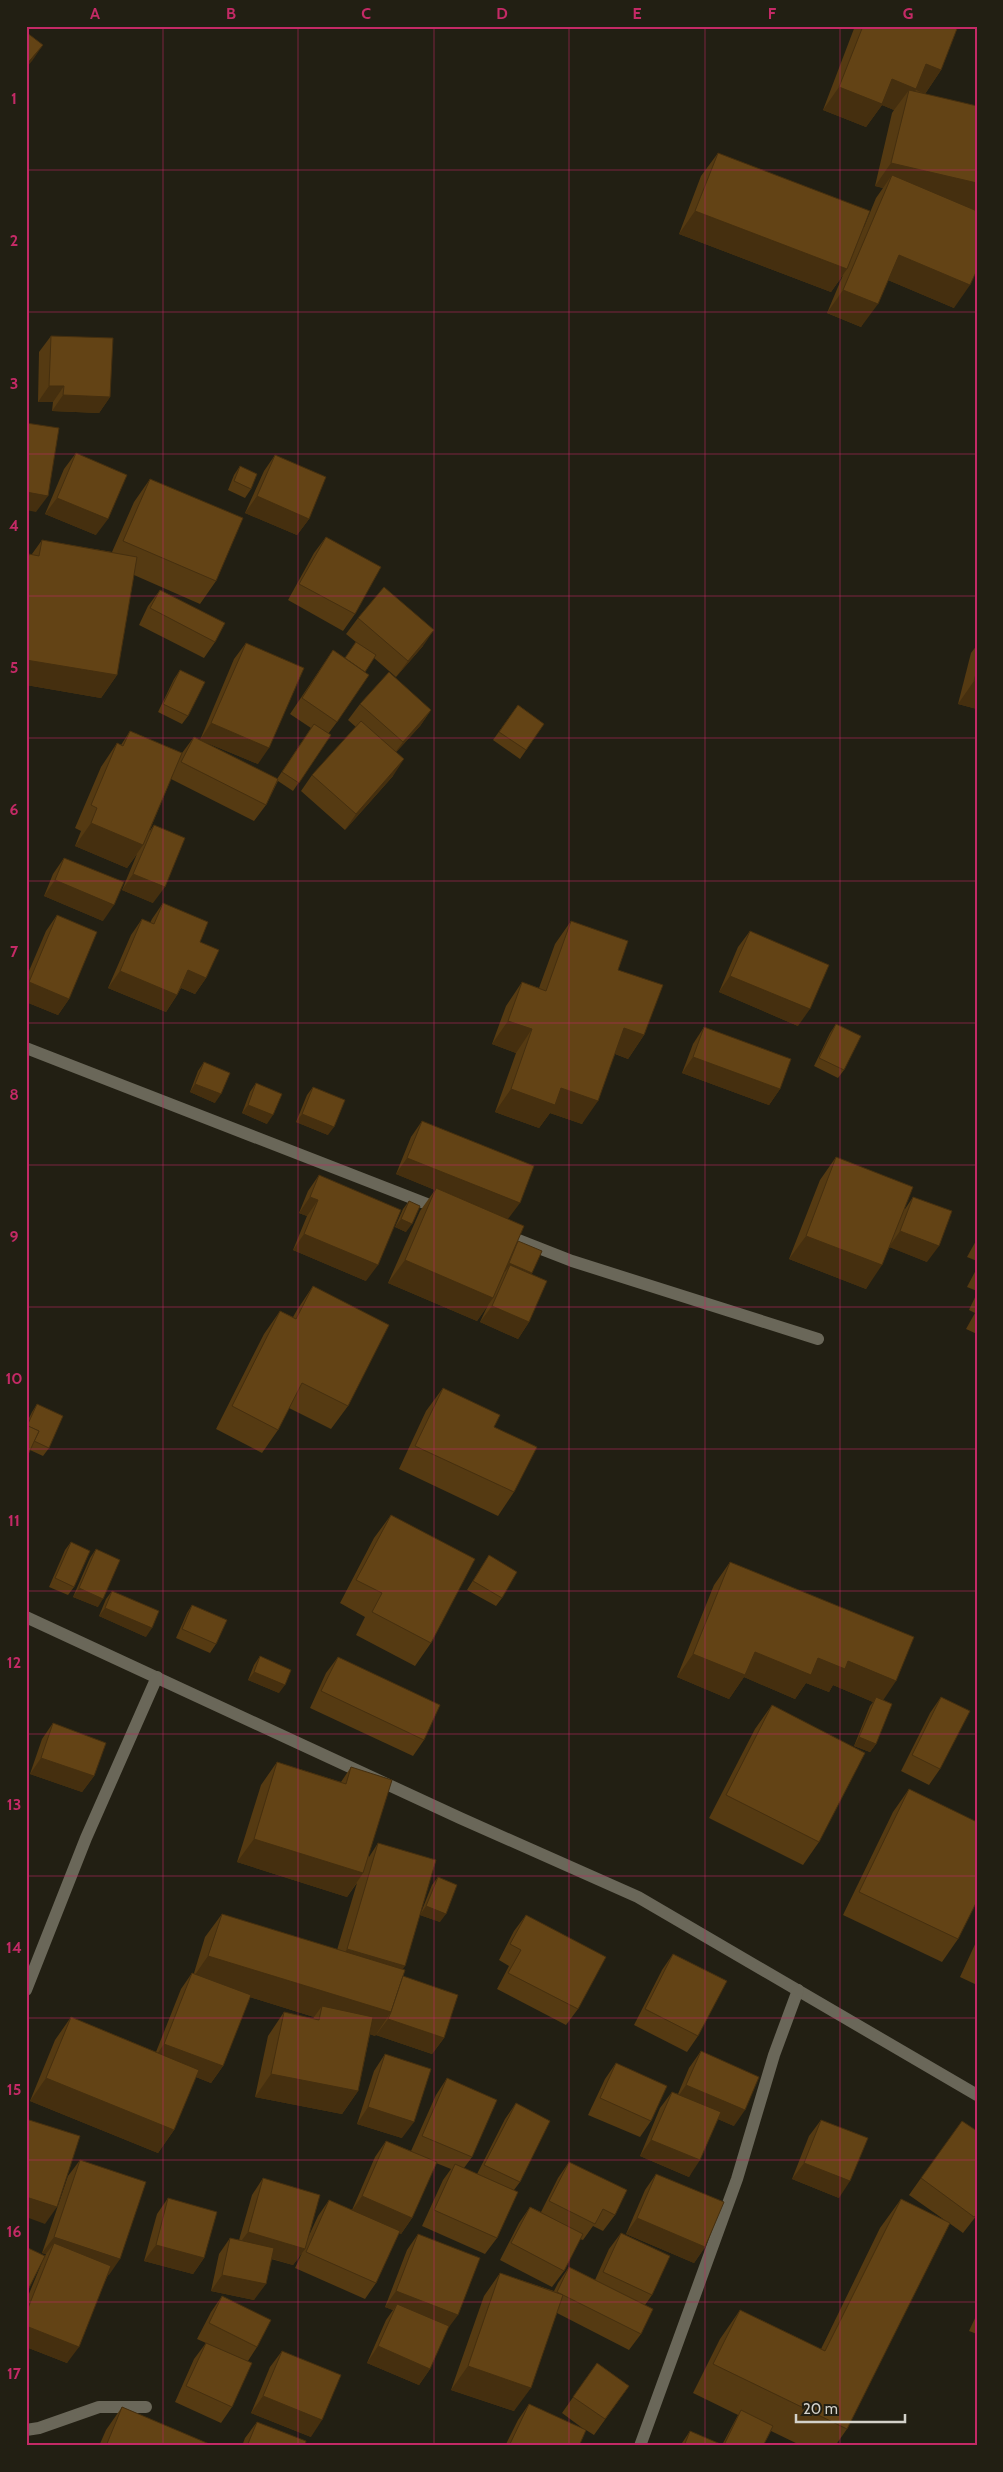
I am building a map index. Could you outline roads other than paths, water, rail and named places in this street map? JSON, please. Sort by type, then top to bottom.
[{"type":"street","points":[[26,1048],[454,1215]]},
{"type":"street","points":[[491,1229],[572,1262],[818,1339]]},
{"type":"street","points":[[26,1616],[460,1818],[638,1897],[977,2095]]},
{"type":"street","points":[[26,1990],[86,1838],[158,1678]]},
{"type":"street","points":[[640,2446],[737,2179],[774,2055],[798,1990]]},
{"type":"street","points":[[26,2430],[39,2428],[99,2406],[146,2406]]}]
